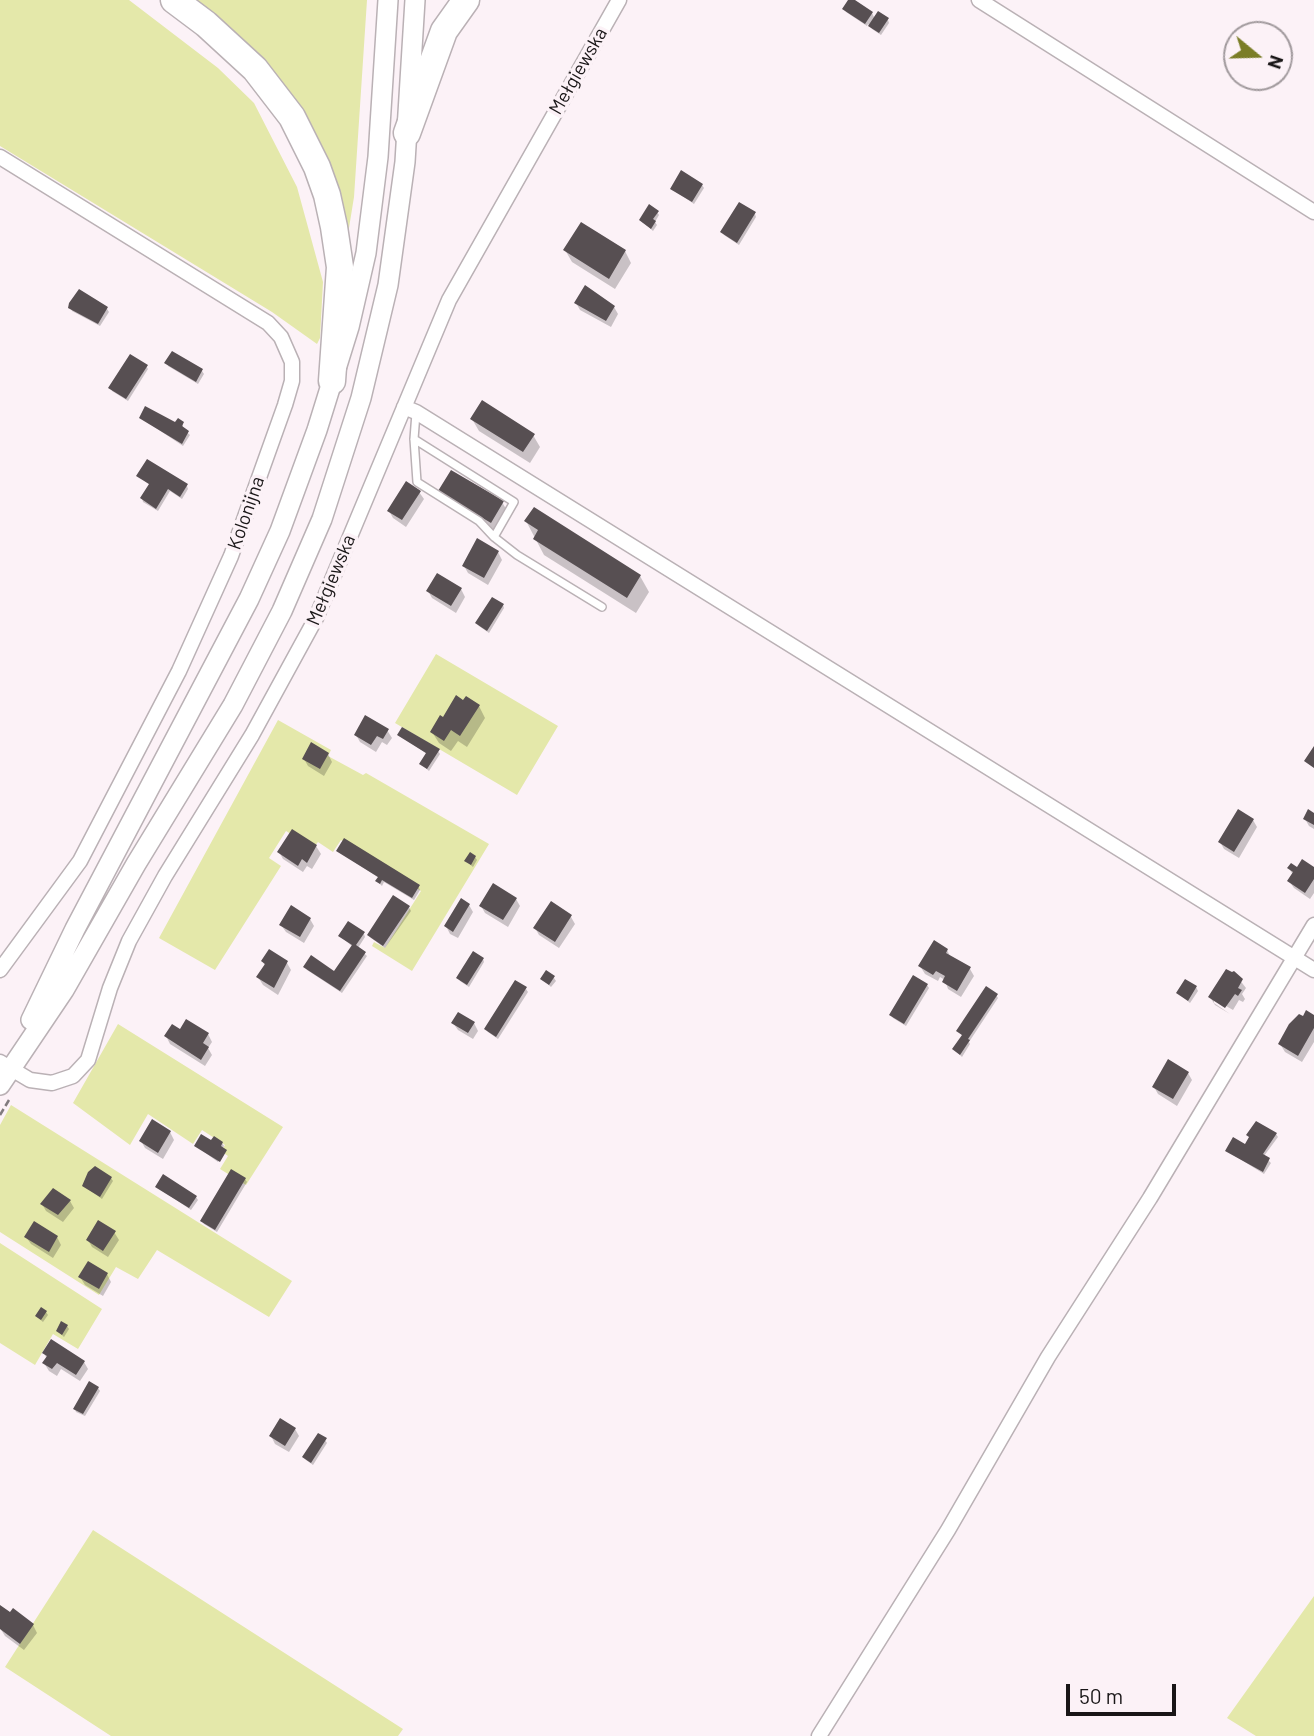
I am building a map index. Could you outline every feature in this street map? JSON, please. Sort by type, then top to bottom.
[{"type":"highway","points":[[174,0],[206,24],[256,69],[292,117],[317,167],[327,195],[340,267],[332,381]]},
{"type":"highway","points":[[408,134],[444,31],[466,0]]},
{"type":"main road","points":[[3,1072],[75,929],[215,667],[258,581],[292,498],[332,381],[360,283],[372,219],[388,0]]},
{"type":"main road","points":[[3,1072],[64,990],[136,864],[233,705],[303,564],[351,435],[376,340],[394,246],[408,134],[415,0]]},
{"type":"street","name":"Mełgiewska","points":[[3,1072],[52,1083],[73,1076],[88,1060],[110,988],[129,941],[189,835],[252,735],[306,638],[410,410],[449,300],[619,0]]},
{"type":"street","points":[[979,0],[1314,212]]},
{"type":"street","name":"Kolonijna","points":[[0,157],[268,323],[288,348],[292,362],[292,381],[231,556],[179,671],[80,861],[0,970]]},
{"type":"street","points":[[410,410],[1314,970]]},
{"type":"street","points":[[819,1736],[948,1531],[1048,1357],[1150,1198],[1314,925]]},
{"type":"lane","points":[[410,410],[417,482],[479,521],[517,555],[602,607]]},
{"type":"lane","points":[[414,439],[514,502],[494,537]]},
{"type":"green space","points":[[0,0],[129,0],[218,68],[254,103],[297,187],[323,282],[320,338],[317,344],[272,312],[0,146]]},
{"type":"green space","points":[[188,0],[367,0],[354,197],[348,234],[296,102],[279,79],[236,35]]},
{"type":"green space","points":[[436,654],[558,726],[517,795],[395,723]]},
{"type":"green space","points":[[278,720],[331,750],[328,756],[363,775],[366,773],[489,844],[412,971],[372,946],[374,942],[385,948],[421,891],[341,840],[333,852],[318,842],[313,848],[286,831],[269,858],[281,866],[215,970],[159,938]]},
{"type":"green space","points":[[118,1024],[283,1127],[246,1185],[220,1169],[228,1156],[221,1151],[225,1145],[202,1130],[193,1144],[148,1114],[130,1145],[73,1103]]},
{"type":"green space","points":[[11,1105],[292,1281],[269,1317],[157,1250],[138,1279],[116,1267],[99,1295],[0,1232],[0,1125]]},
{"type":"green space","points":[[0,1243],[102,1309],[78,1349],[53,1334],[35,1365],[0,1343]]},
{"type":"green space","points":[[93,1530],[403,1729],[398,1736],[111,1736],[5,1667]]},
{"type":"green space","points":[[1314,1596],[1314,1736],[1256,1736],[1227,1718]]},
{"type":"building","points":[[848,0],[855,0],[873,12],[865,24],[842,9]]},
{"type":"building","points":[[878,11],[889,18],[879,33],[868,26]]},
{"type":"building","points":[[681,170],[703,184],[692,202],[670,189]]},
{"type":"building","points":[[739,202],[756,212],[737,243],[720,232]]},
{"type":"building","points":[[649,204],[659,211],[653,219],[656,221],[651,229],[639,220]]},
{"type":"building","points":[[581,222],[626,250],[609,279],[563,250]]},
{"type":"building","points":[[585,285],[615,306],[606,321],[574,303]]},
{"type":"building","points":[[79,289],[108,307],[98,324],[68,308]]},
{"type":"building","points":[[172,351],[203,369],[196,382],[164,363]]},
{"type":"building","points":[[130,354],[148,365],[126,399],[108,388]]},
{"type":"building","points":[[482,400],[535,434],[523,452],[470,419]]},
{"type":"building","points":[[145,406],[175,422],[178,418],[184,422],[182,426],[189,431],[182,444],[139,418]]},
{"type":"building","points":[[147,459],[188,484],[180,497],[168,489],[156,509],[140,498],[149,484],[136,476]]},
{"type":"building","points":[[451,470],[504,501],[491,523],[438,491]]},
{"type":"building","points":[[406,481],[421,491],[402,520],[387,511]]},
{"type":"building","points":[[534,507],[641,575],[627,598],[533,539],[538,530],[524,521]]},
{"type":"building","points":[[477,538],[499,551],[484,578],[462,566]]},
{"type":"building","points":[[437,573],[462,588],[451,606],[426,591]]},
{"type":"building","points":[[492,597],[504,604],[487,631],[475,623]]},
{"type":"building","points":[[456,695],[463,700],[466,696],[480,705],[460,736],[451,730],[444,741],[430,732]]},
{"type":"building","points":[[365,715],[389,729],[383,739],[377,736],[371,745],[354,735]]},
{"type":"building","points":[[402,727],[440,749],[427,769],[419,764],[426,753],[397,735]]},
{"type":"building","points":[[311,742],[329,753],[320,769],[302,759]]},
{"type":"building","points":[[1314,746],[1314,768],[1304,761]]},
{"type":"building","points":[[1238,809],[1254,819],[1234,852],[1218,842]]},
{"type":"building","points":[[1308,809],[1314,813],[1314,825],[1303,819]]},
{"type":"building","points":[[292,829],[317,845],[307,863],[302,859],[298,866],[277,852]]},
{"type":"building","points":[[344,838],[420,885],[412,898],[382,880],[380,884],[375,881],[378,877],[336,851]]},
{"type":"building","points":[[470,852],[476,856],[471,865],[464,861]]},
{"type":"building","points":[[1302,859],[1314,867],[1314,879],[1305,893],[1287,881],[1293,872],[1287,868],[1291,863],[1297,867]]},
{"type":"building","points":[[493,883],[517,898],[503,920],[479,906]]},
{"type":"building","points":[[393,895],[410,906],[383,946],[367,935]]},
{"type":"building","points":[[461,898],[470,904],[453,932],[444,926]]},
{"type":"building","points":[[551,901],[572,915],[555,942],[533,928]]},
{"type":"building","points":[[291,905],[311,918],[300,937],[279,925]]},
{"type":"building","points":[[348,921],[365,932],[356,945],[366,952],[340,991],[303,967],[311,955],[334,971],[352,945],[338,936]]},
{"type":"building","points":[[934,940],[948,949],[946,953],[971,967],[957,991],[942,982],[945,976],[936,971],[933,975],[918,966]]},
{"type":"building","points":[[269,949],[288,961],[274,988],[256,977],[265,964],[261,961]]},
{"type":"building","points":[[473,951],[484,958],[467,985],[456,978]]},
{"type":"building","points":[[1226,969],[1234,971],[1243,979],[1238,988],[1242,990],[1238,996],[1235,994],[1225,1008],[1208,997]]},
{"type":"building","points":[[546,970],[555,976],[549,985],[540,979]]},
{"type":"building","points":[[913,975],[928,984],[904,1024],[889,1015]]},
{"type":"building","points":[[1185,979],[1197,986],[1188,1001],[1176,993]]},
{"type":"building","points":[[515,980],[527,987],[496,1037],[484,1029]]},
{"type":"building","points":[[986,986],[998,994],[960,1055],[952,1049],[962,1035],[956,1031]]},
{"type":"building","points":[[1306,1010],[1314,1015],[1314,1028],[1298,1056],[1278,1044],[1289,1024],[1299,1014],[1303,1016]]},
{"type":"building","points":[[458,1012],[475,1022],[468,1033],[451,1023]]},
{"type":"building","points":[[186,1019],[209,1033],[203,1043],[209,1047],[201,1060],[164,1036],[172,1024],[180,1029]]},
{"type":"building","points":[[1168,1059],[1189,1072],[1173,1099],[1152,1087]]},
{"type":"building","points":[[152,1119],[171,1131],[158,1153],[139,1141]]},
{"type":"building","points":[[1256,1121],[1277,1133],[1263,1154],[1270,1158],[1263,1172],[1225,1151],[1233,1137],[1245,1144],[1249,1137],[1246,1135]]},
{"type":"building","points":[[201,1134],[211,1140],[214,1136],[223,1142],[221,1146],[227,1150],[220,1162],[194,1146]]},
{"type":"building","points":[[95,1166],[112,1177],[100,1197],[82,1186],[88,1172]]},
{"type":"building","points":[[231,1169],[246,1178],[215,1230],[200,1221]]},
{"type":"building","points":[[163,1174],[197,1196],[189,1208],[155,1187]]},
{"type":"building","points":[[53,1188],[71,1200],[58,1215],[40,1204]]},
{"type":"building","points":[[98,1220],[116,1231],[103,1251],[86,1240]]},
{"type":"building","points":[[34,1221],[58,1236],[49,1252],[24,1237]]},
{"type":"building","points":[[88,1261],[108,1273],[99,1289],[78,1277]]},
{"type":"building","points":[[41,1307],[47,1311],[41,1320],[35,1316]]},
{"type":"building","points":[[61,1321],[68,1325],[62,1335],[56,1331]]},
{"type":"building","points":[[51,1339],[85,1361],[76,1375],[57,1363],[52,1369],[42,1363],[47,1356],[42,1353]]},
{"type":"building","points":[[89,1381],[99,1387],[83,1414],[73,1409]]},
{"type":"building","points":[[280,1418],[296,1428],[285,1446],[269,1436]]},
{"type":"building","points":[[318,1433],[327,1438],[311,1463],[302,1457]]},
{"type":"building","points":[[0,1605],[10,1612],[13,1608],[34,1624],[20,1644],[0,1629]]}]
